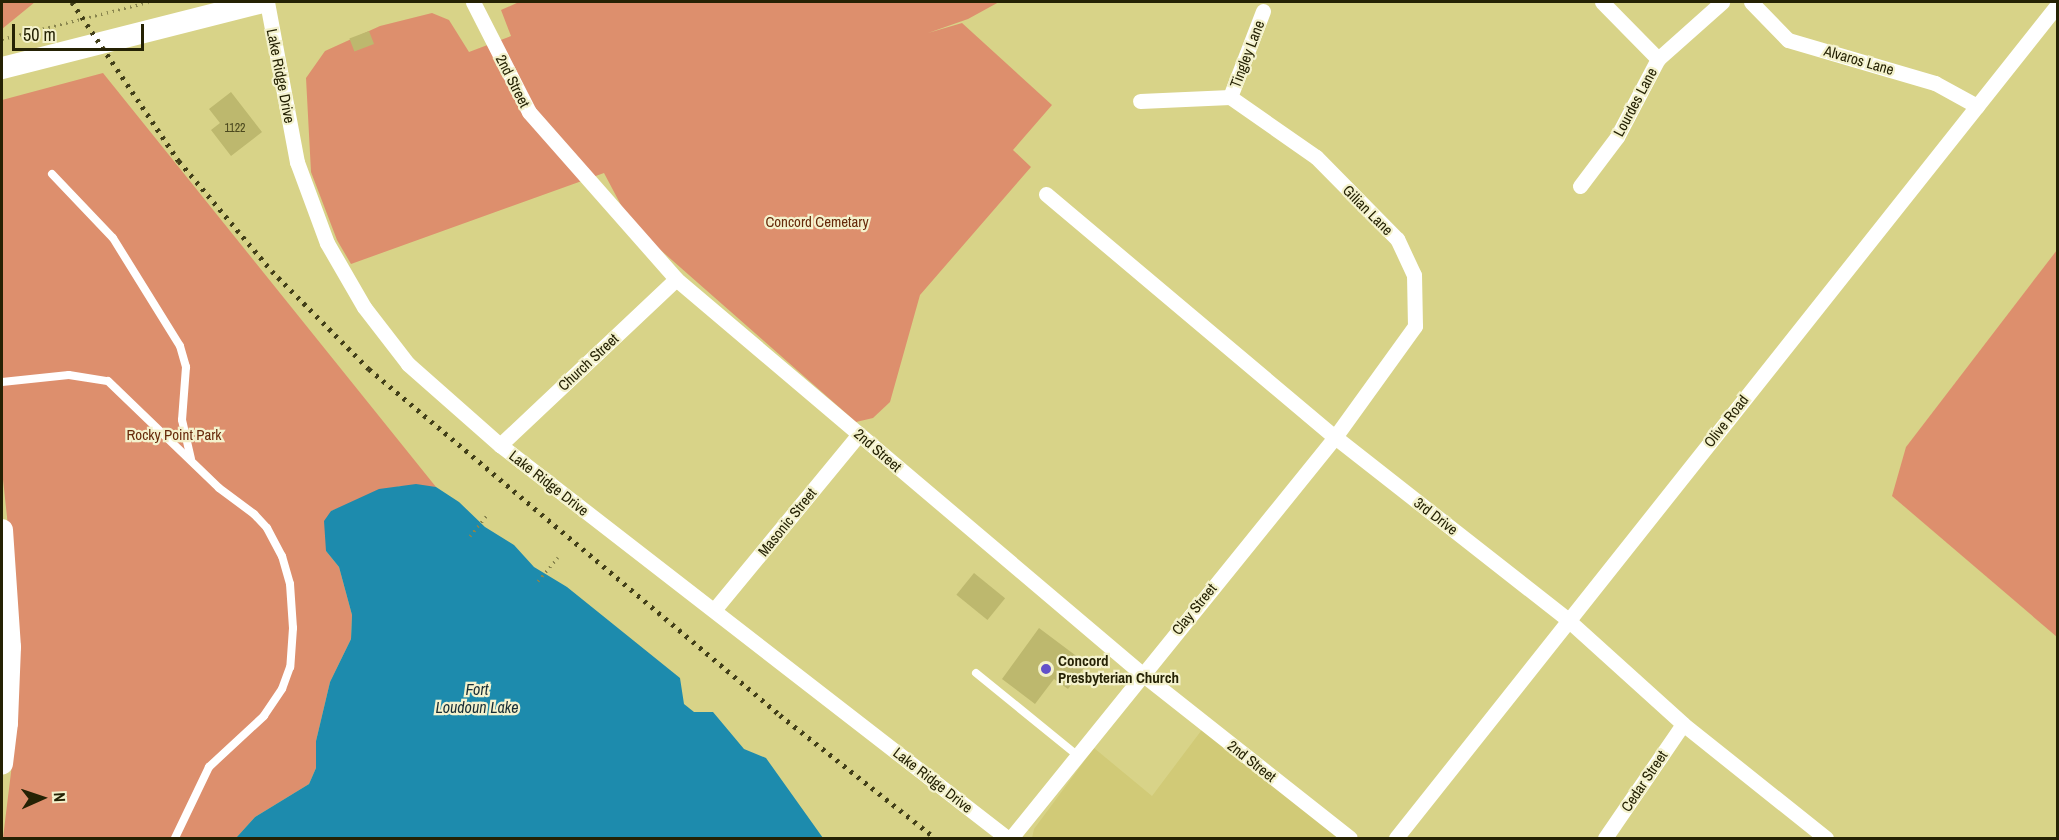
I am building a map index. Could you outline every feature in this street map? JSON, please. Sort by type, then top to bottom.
[{"type":"main road","points":[[2,68],[265,2]]},
{"type":"main road","points":[[2,530],[10,646],[8,723],[2,764]]},
{"type":"street","name":"Lake Ridge Drive","points":[[265,2],[297,162],[327,243],[364,307],[408,364],[500,445],[1006,838]]},
{"type":"street","name":"2nd Street","points":[[473,2],[529,112],[676,279],[1142,673],[1350,838]]},
{"type":"street","points":[[1602,2],[1658,59]]},
{"type":"street","name":"Lourdes Lane","points":[[1580,186],[1617,137],[1658,59],[1722,2]]},
{"type":"street","name":"Alvaros Lane","points":[[1751,2],[1788,40],[1925,80],[1977,106]]},
{"type":"street","name":"Olive Road","points":[[1396,838],[2058,4]]},
{"type":"street","name":"Tingley Lane","points":[[1230,97],[1263,11]]},
{"type":"street","points":[[1140,101],[1230,97]]},
{"type":"street","name":"Gilian Lane","points":[[1230,97],[1316,157],[1397,239],[1414,275],[1415,326],[1335,437]]},
{"type":"street","name":"3rd Drive","points":[[1046,194],[1335,437],[1568,620],[1683,724],[1826,838]]},
{"type":"street","name":"Church Street","points":[[500,445],[676,279]]},
{"type":"street","name":"Masonic Street","points":[[714,610],[859,434]]},
{"type":"street","name":"Clay Street","points":[[1011,838],[1142,673],[1335,437]]},
{"type":"street","name":"Cedar Street","points":[[1605,838],[1683,724]]},
{"type":"lane","points":[[52,174],[113,238],[180,346],[186,367],[182,420],[191,460]]},
{"type":"lane","points":[[2,382],[69,375],[108,381],[267,528],[282,556],[290,584],[293,628],[290,667],[282,689],[264,716],[209,767],[175,838]]},
{"type":"lane","points":[[976,673],[1077,755]]},
{"type":"path","points":[[2,39],[148,2]]},
{"type":"path","points":[[470,536],[488,514]]},
{"type":"path","points":[[538,582],[558,557]]},
{"type":"shaded area","points":[[1210,719],[1360,838],[1032,838],[1034,829],[1094,748],[1152,796]]},
{"type":"green space","points":[[2,2],[35,2],[2,29]]},
{"type":"green space","name":"Concord Cemetary","points":[[519,2],[999,2],[968,19],[928,33],[962,23],[1052,105],[1013,150],[1031,167],[920,295],[890,402],[873,418],[856,422],[631,224],[604,173],[351,264],[337,240],[311,172],[306,78],[325,51],[380,26],[432,13],[449,20],[469,52],[511,36],[501,10]]},
{"type":"green space","name":"Rocky Point Park","points":[[103,73],[436,487],[400,486],[331,511],[326,551],[339,567],[352,615],[351,639],[330,682],[316,741],[316,768],[309,784],[255,817],[236,838],[3,838],[17,723],[16,601],[2,470],[2,100]]},
{"type":"green space","points":[[2057,250],[2057,637],[1892,496],[1906,447]]},
{"type":"water","name":"Fort Loudoun Lake","points":[[416,484],[436,487],[459,502],[485,527],[514,545],[534,567],[567,587],[680,678],[684,704],[694,712],[713,712],[744,749],[766,758],[823,838],[236,838],[255,817],[309,784],[316,768],[316,741],[330,682],[351,639],[352,615],[339,567],[326,551],[324,521],[331,511],[379,489]]},
{"type":"building","points":[[369,31],[374,44],[354,52],[349,39]]},
{"type":"building","points":[[231,92],[262,132],[231,156],[211,130],[220,123],[209,109]]},
{"type":"building","points":[[974,573],[1005,598],[987,620],[956,595]]},
{"type":"building","name":"Concord Presbyterian Church","points":[[1039,628],[1087,664],[1068,689],[1054,679],[1035,704],[1002,679]]},
{"type":"railway","points":[[72,2],[179,161],[272,271],[369,369],[780,715],[935,838]]},
{"type":"place","name":"Concord Presbyterian Church","points":[[1046,669]]}]
